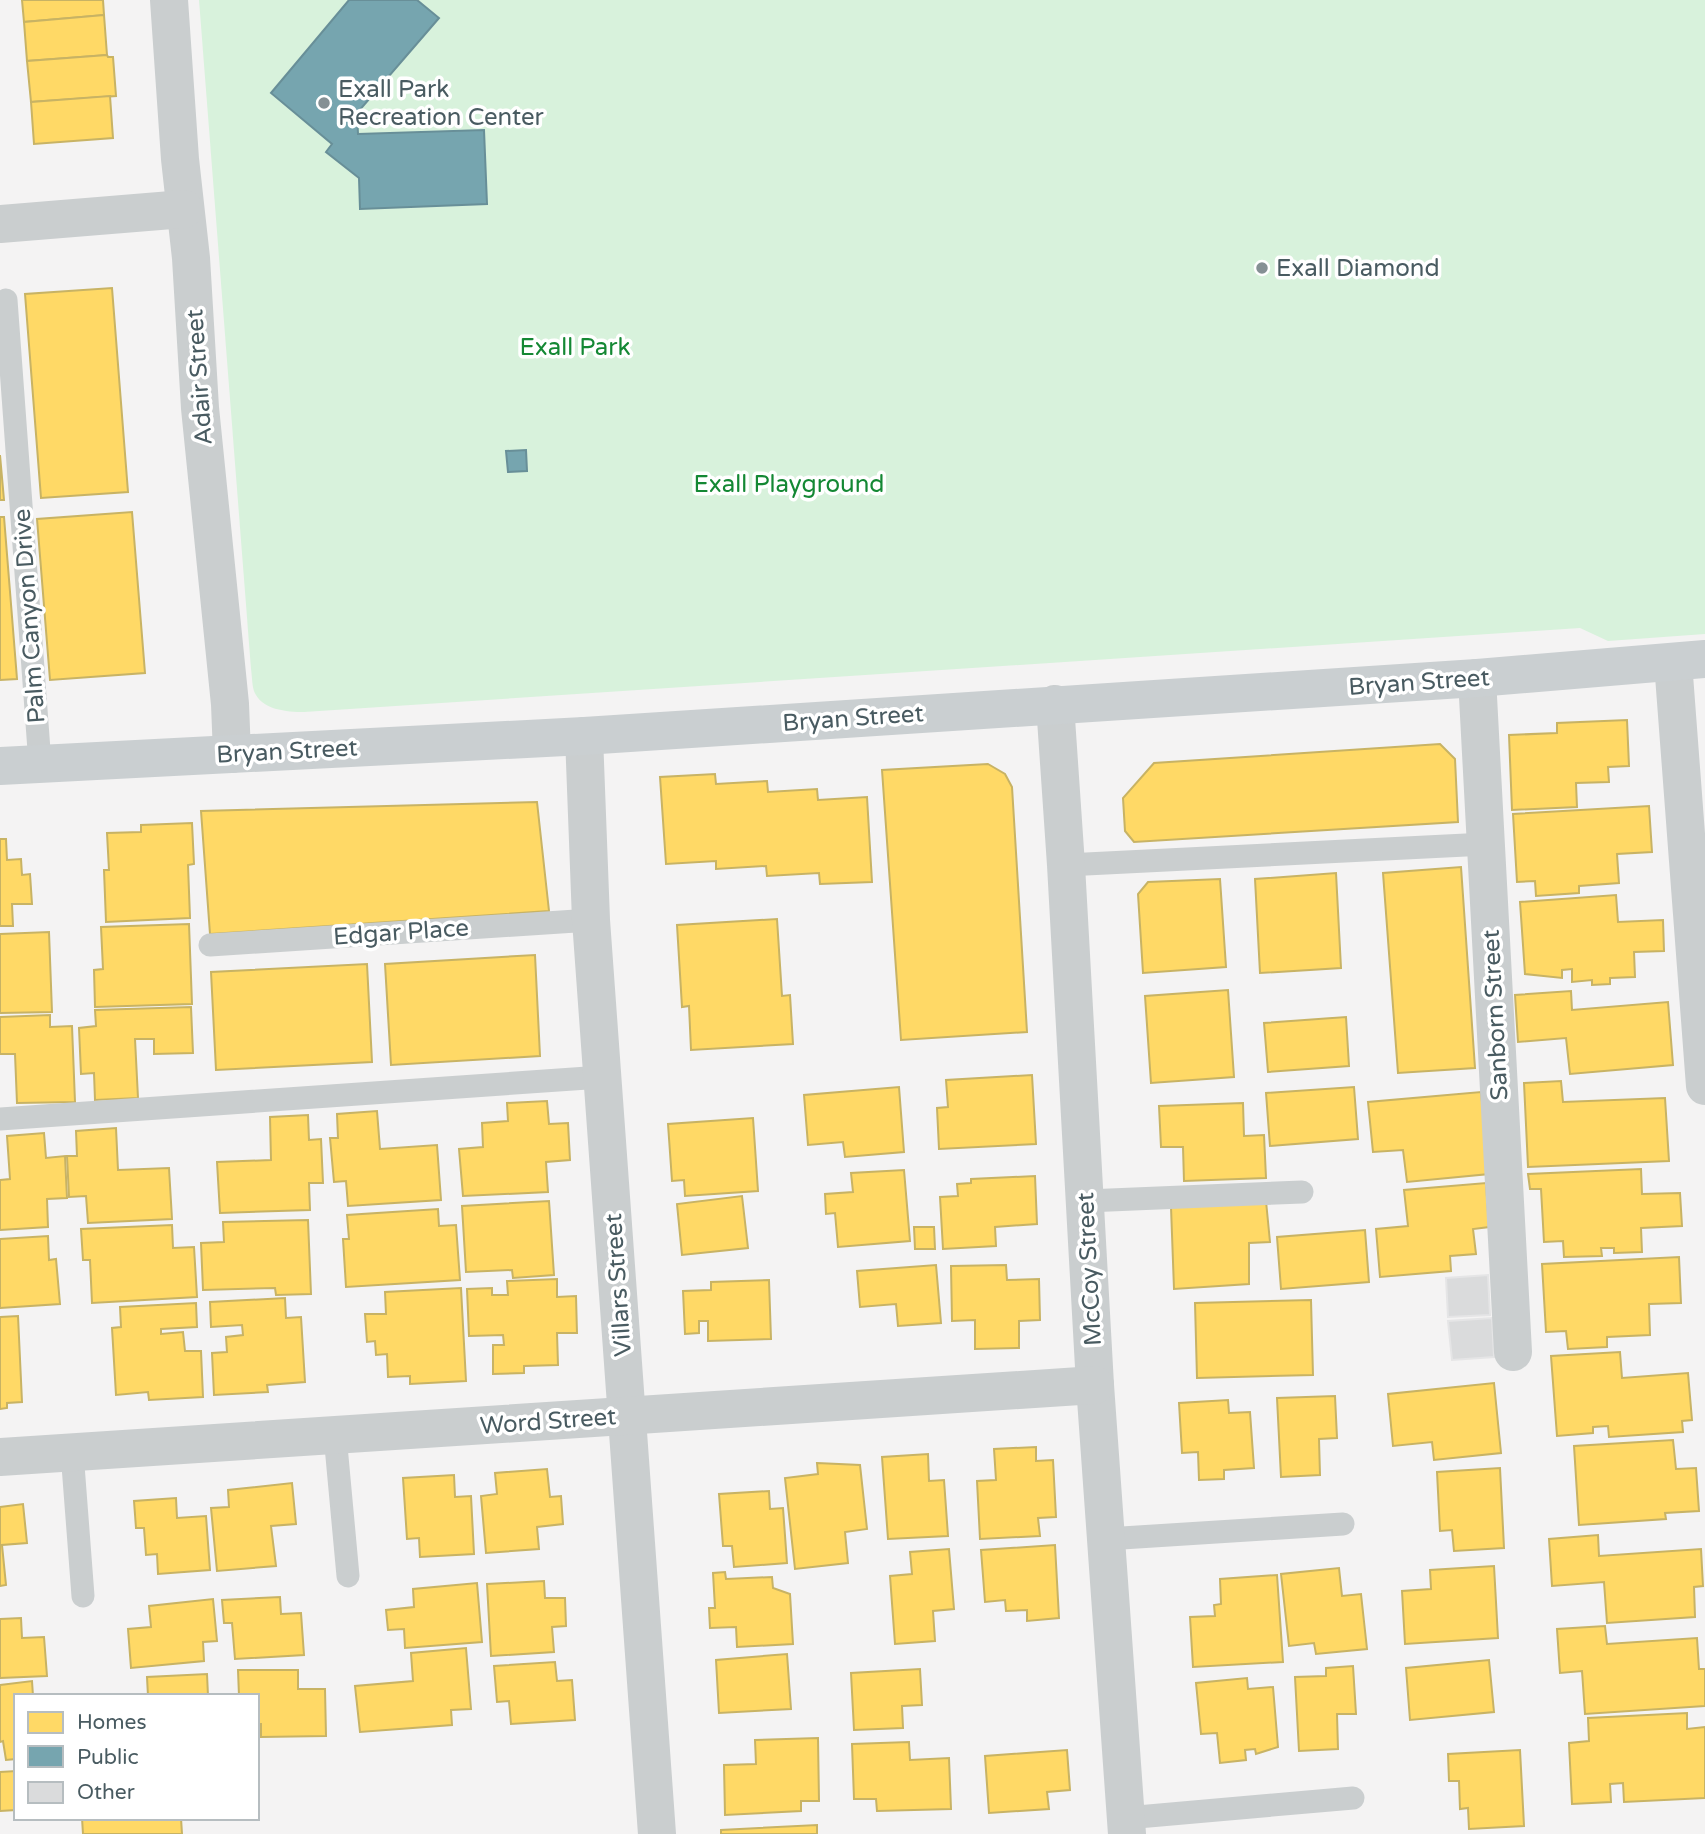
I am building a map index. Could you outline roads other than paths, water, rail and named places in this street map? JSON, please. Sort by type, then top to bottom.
[{"type":"street","name":"Adair Street","points":[[169,0],[184,209],[191,258],[200,408],[230,705],[232,754]]},
{"type":"street","points":[[0,224],[184,209]]},
{"type":"street","points":[[1689,661],[1704,1068]]},
{"type":"street","name":"Bryan Street","points":[[0,765],[584,736],[1477,678],[1689,661]]},
{"type":"street","name":"Sanborn Street","points":[[1477,678],[1513,1352]]},
{"type":"street","name":"McCoy Street","points":[[1055,704],[1095,1385],[1126,1826]]},
{"type":"street","name":"Villars Street","points":[[584,736],[591,920],[657,1834]]},
{"type":"street","name":"Word Street","points":[[0,1457],[1095,1385]]},
{"type":"lane","name":"Palm Canyon Drive","points":[[6,300],[40,764]]},
{"type":"lane","points":[[1066,865],[1486,844]]},
{"type":"lane","name":"Edgar Place","points":[[210,945],[591,920]]},
{"type":"lane","points":[[0,1119],[602,1077]]},
{"type":"lane","points":[[1086,1201],[1302,1192]]},
{"type":"lane","points":[[335,1435],[348,1576]]},
{"type":"lane","points":[[72,1452],[83,1596]]},
{"type":"lane","points":[[1106,1539],[1343,1524]]},
{"type":"lane","points":[[1126,1826],[1353,1798]]},
{"type":"place","name":"Exall Park Recreation Center","points":[[324,103]]},
{"type":"place","name":"Exall Diamond","points":[[1262,268]]},
{"type":"park label","name":"Exall Park","points":[[575,347]]},
{"type":"park label","name":"Exall Playground","points":[[789,484]]}]
